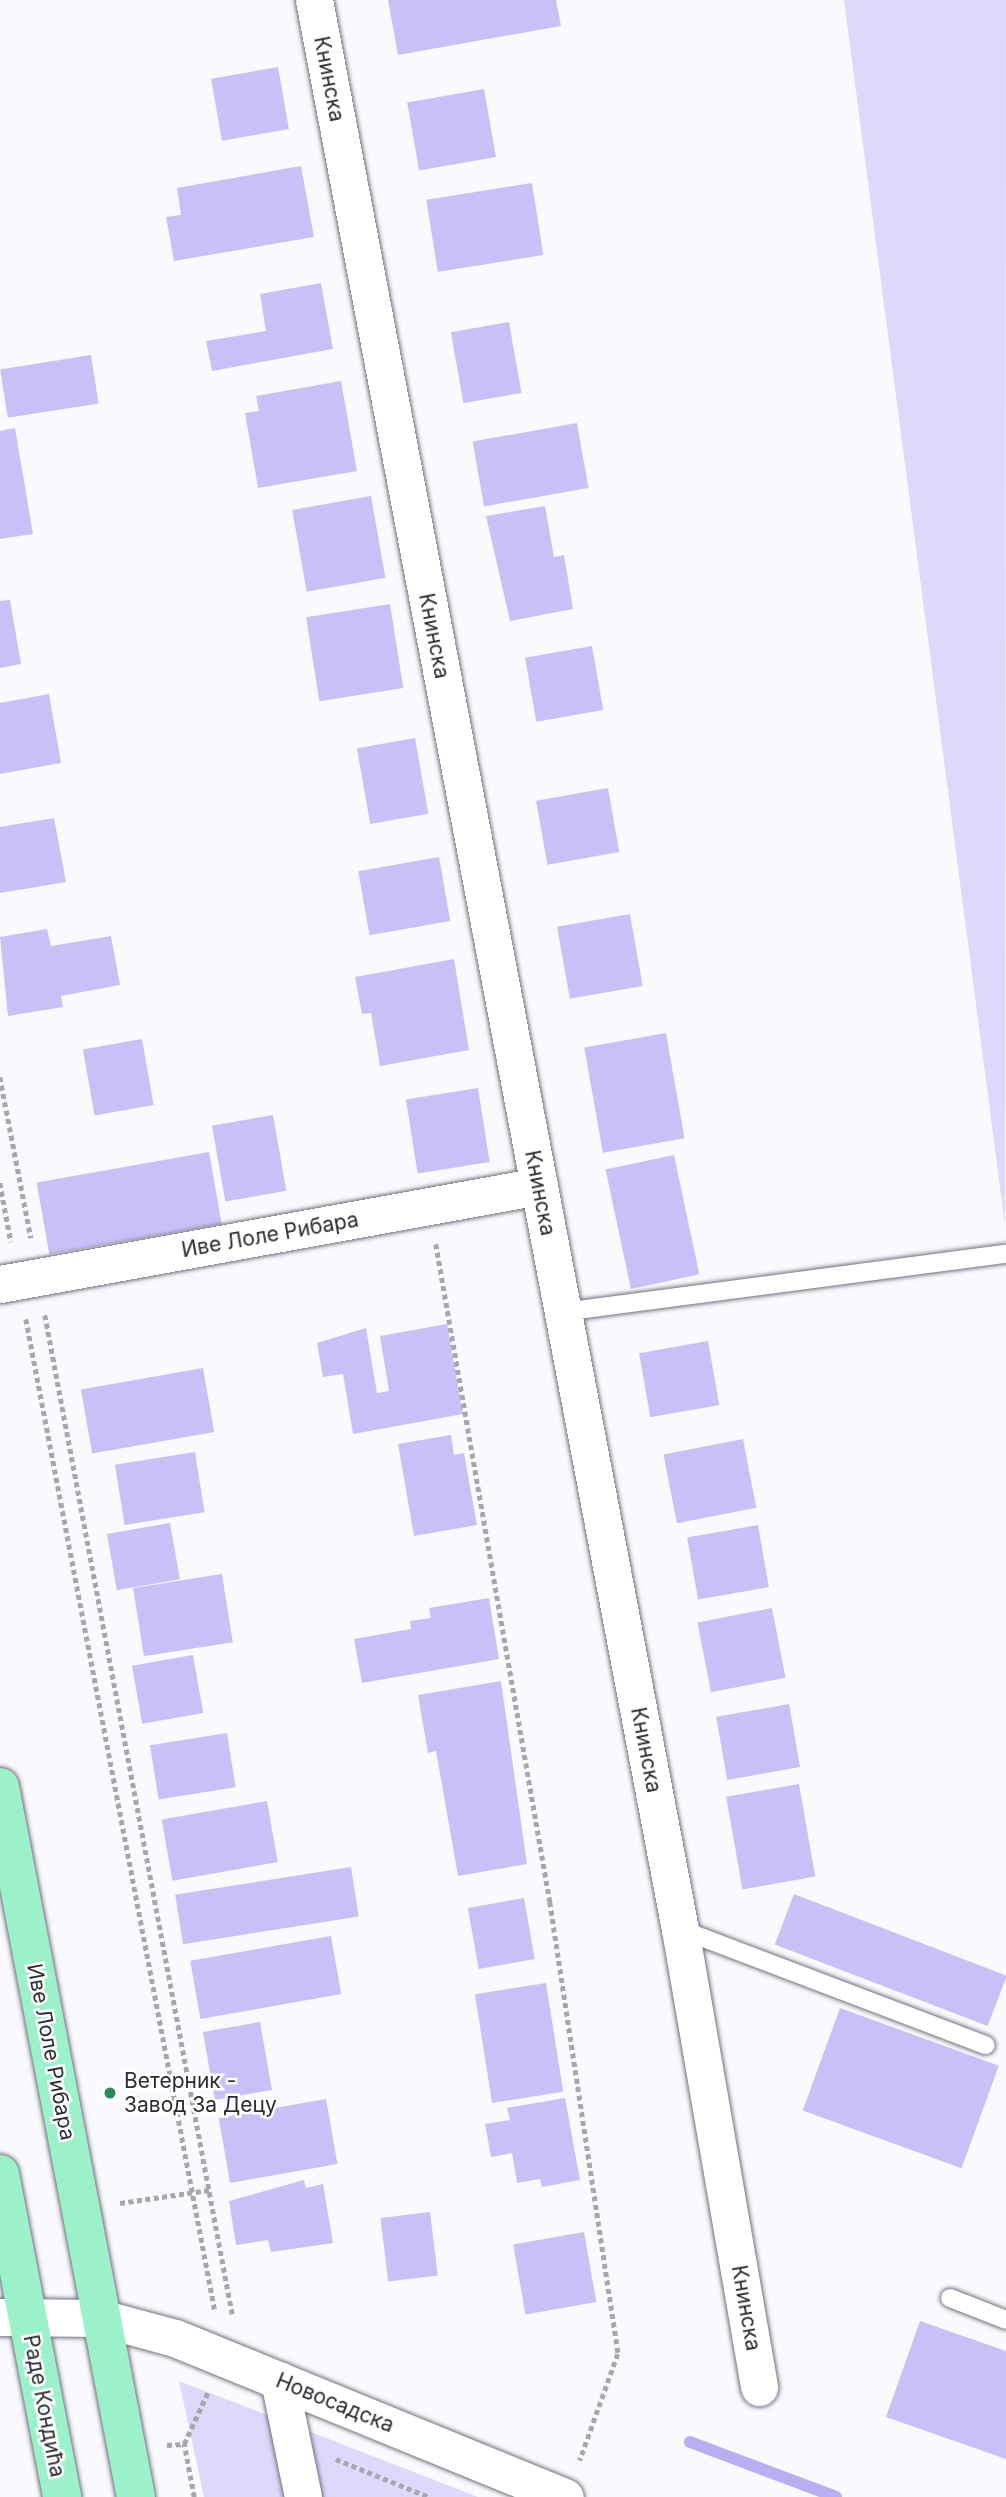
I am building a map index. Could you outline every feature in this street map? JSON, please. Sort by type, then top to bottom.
[{"type":"main road","name":"Иве Лоле Рибара","points":[[0,1787],[100,2318]]},
{"type":"main road","points":[[0,2174],[13,2316]]},
{"type":"main road","name":"Раде Кондића","points":[[13,2316],[62,2497]]},
{"type":"main road","points":[[100,2318],[136,2497]]},
{"type":"street","name":"Книнска","points":[[314,0],[680,1929],[759,2387]]},
{"type":"street","name":"Иве Лоле Рибара","points":[[19,1281],[539,1186]]},
{"type":"street","name":"Новосадска","points":[[13,2316],[100,2318],[233,2361],[570,2484]]},
{"type":"street","points":[[279,2380],[303,2497]]},
{"type":"lane","points":[[563,1312],[1006,1254]]},
{"type":"lane","points":[[680,1929],[986,2045]]},
{"type":"lane","points":[[950,2298],[1006,2320]]},
{"type":"path","points":[[0,1077],[19,1281],[233,2361],[184,2445],[194,2497]]},
{"type":"path","points":[[0,1183],[233,2361]]},
{"type":"path","points":[[429,1206],[550,1902],[618,2354],[570,2484]]},
{"type":"path","points":[[292,2442],[429,2497]]},
{"type":"shaded area","points":[[844,0],[1006,0],[1005,1225]]},
{"type":"shaded area","points":[[179,2381],[478,2497],[204,2497]]},
{"type":"building","points":[[388,0],[556,0],[561,26],[398,55]]},
{"type":"building","points":[[278,67],[289,129],[222,141],[211,79]]},
{"type":"building","points":[[484,89],[496,157],[419,170],[407,103]]},
{"type":"building","points":[[301,166],[314,237],[174,261],[166,217],[181,215],[177,188]]},
{"type":"building","points":[[532,183],[543,255],[438,272],[426,200]]},
{"type":"building","points":[[321,283],[333,349],[212,371],[206,341],[266,331],[260,294]]},
{"type":"building","points":[[509,322],[522,393],[463,403],[451,332]]},
{"type":"building","points":[[91,355],[99,403],[8,418],[0,369]]},
{"type":"building","points":[[341,381],[357,471],[258,488],[245,413],[259,411],[256,396]]},
{"type":"building","points":[[577,423],[588,488],[484,506],[473,441]]},
{"type":"building","points":[[15,428],[33,534],[0,539],[0,431]]},
{"type":"building","points":[[371,496],[385,578],[307,592],[292,510]]},
{"type":"building","points":[[545,506],[554,557],[564,555],[573,609],[510,621],[486,516]]},
{"type":"building","points":[[10,600],[21,664],[0,668],[0,601]]},
{"type":"building","points":[[390,604],[403,688],[319,701],[306,617]]},
{"type":"building","points":[[592,646],[603,710],[536,722],[525,658]]},
{"type":"building","points":[[49,694],[61,763],[0,774],[0,703]]},
{"type":"building","points":[[415,738],[428,814],[370,824],[357,748]]},
{"type":"building","points":[[608,788],[619,852],[547,865],[536,801]]},
{"type":"building","points":[[54,818],[66,882],[0,893],[0,827]]},
{"type":"building","points":[[439,857],[450,921],[370,935],[358,871]]},
{"type":"building","points":[[630,914],[643,986],[570,999],[557,927]]},
{"type":"building","points":[[47,929],[51,946],[111,936],[120,985],[61,996],[63,1007],[8,1016],[0,937]]},
{"type":"building","points":[[454,959],[469,1050],[380,1066],[371,1013],[362,1014],[355,977]]},
{"type":"building","points":[[666,1033],[685,1138],[603,1153],[584,1047]]},
{"type":"building","points":[[142,1039],[154,1105],[95,1115],[83,1049]]},
{"type":"building","points":[[478,1088],[490,1162],[418,1173],[406,1099]]},
{"type":"building","points":[[273,1115],[286,1191],[225,1202],[212,1126]]},
{"type":"building","points":[[209,1152],[222,1224],[49,1254],[37,1182]]},
{"type":"building","points":[[674,1155],[699,1274],[631,1289],[606,1170]]},
{"type":"building","points":[[447,1324],[463,1414],[353,1434],[343,1374],[323,1377],[317,1343],[366,1328],[377,1393],[389,1391],[380,1336]]},
{"type":"building","points":[[708,1341],[719,1405],[650,1417],[639,1353]]},
{"type":"building","points":[[203,1368],[214,1432],[92,1454],[81,1390]]},
{"type":"building","points":[[451,1435],[454,1455],[464,1453],[477,1525],[414,1536],[398,1444]]},
{"type":"building","points":[[743,1439],[756,1508],[677,1523],[663,1454]]},
{"type":"building","points":[[195,1452],[205,1512],[125,1525],[115,1465]]},
{"type":"building","points":[[170,1523],[180,1579],[117,1590],[107,1534]]},
{"type":"building","points":[[758,1525],[769,1587],[698,1600],[687,1538]]},
{"type":"building","points":[[222,1574],[233,1642],[144,1656],[133,1588]]},
{"type":"building","points":[[489,1598],[499,1659],[362,1683],[354,1639],[411,1629],[410,1621],[431,1618],[429,1608]]},
{"type":"building","points":[[772,1608],[786,1678],[711,1692],[697,1623]]},
{"type":"building","points":[[193,1655],[203,1713],[142,1724],[132,1666]]},
{"type":"building","points":[[501,1681],[527,1864],[458,1876],[436,1751],[428,1753],[418,1695]]},
{"type":"building","points":[[789,1704],[800,1767],[727,1780],[716,1717]]},
{"type":"building","points":[[227,1733],[236,1787],[159,1800],[150,1745]]},
{"type":"building","points":[[799,1784],[815,1877],[742,1889],[726,1797]]},
{"type":"building","points":[[267,1801],[278,1862],[172,1881],[162,1820]]},
{"type":"building","points":[[351,1867],[359,1916],[183,1944],[175,1895]]},
{"type":"building","points":[[794,1894],[1006,1975],[988,2026],[775,1944]]},
{"type":"building","points":[[524,1898],[535,1959],[479,1969],[468,1908]]},
{"type":"building","points":[[331,1936],[341,1994],[200,2019],[190,1961]]},
{"type":"building","points":[[546,1983],[563,2092],[492,2103],[475,1994]]},
{"type":"building","points":[[840,2008],[999,2066],[962,2168],[803,2110]]},
{"type":"building","points":[[260,2022],[272,2090],[215,2100],[203,2032]]},
{"type":"building","points":[[565,2098],[580,2180],[542,2187],[540,2179],[517,2183],[512,2153],[491,2157],[485,2124],[510,2120],[507,2108]]},
{"type":"building","points":[[326,2099],[337,2164],[230,2183],[219,2118]]},
{"type":"building","points":[[304,2180],[306,2188],[323,2184],[333,2243],[271,2252],[268,2240],[236,2245],[229,2201]]},
{"type":"building","points":[[430,2212],[438,2276],[388,2282],[380,2218]]},
{"type":"building","points":[[584,2232],[596,2302],[525,2314],[513,2245]]},
{"type":"building","points":[[920,2321],[1006,2351],[1006,2459],[886,2417]]},
{"type":"waterway","points":[[690,2442],[836,2497]]},
{"type":"place","name":"Ветерник - Завод За Децу","points":[[110,2093]]}]
